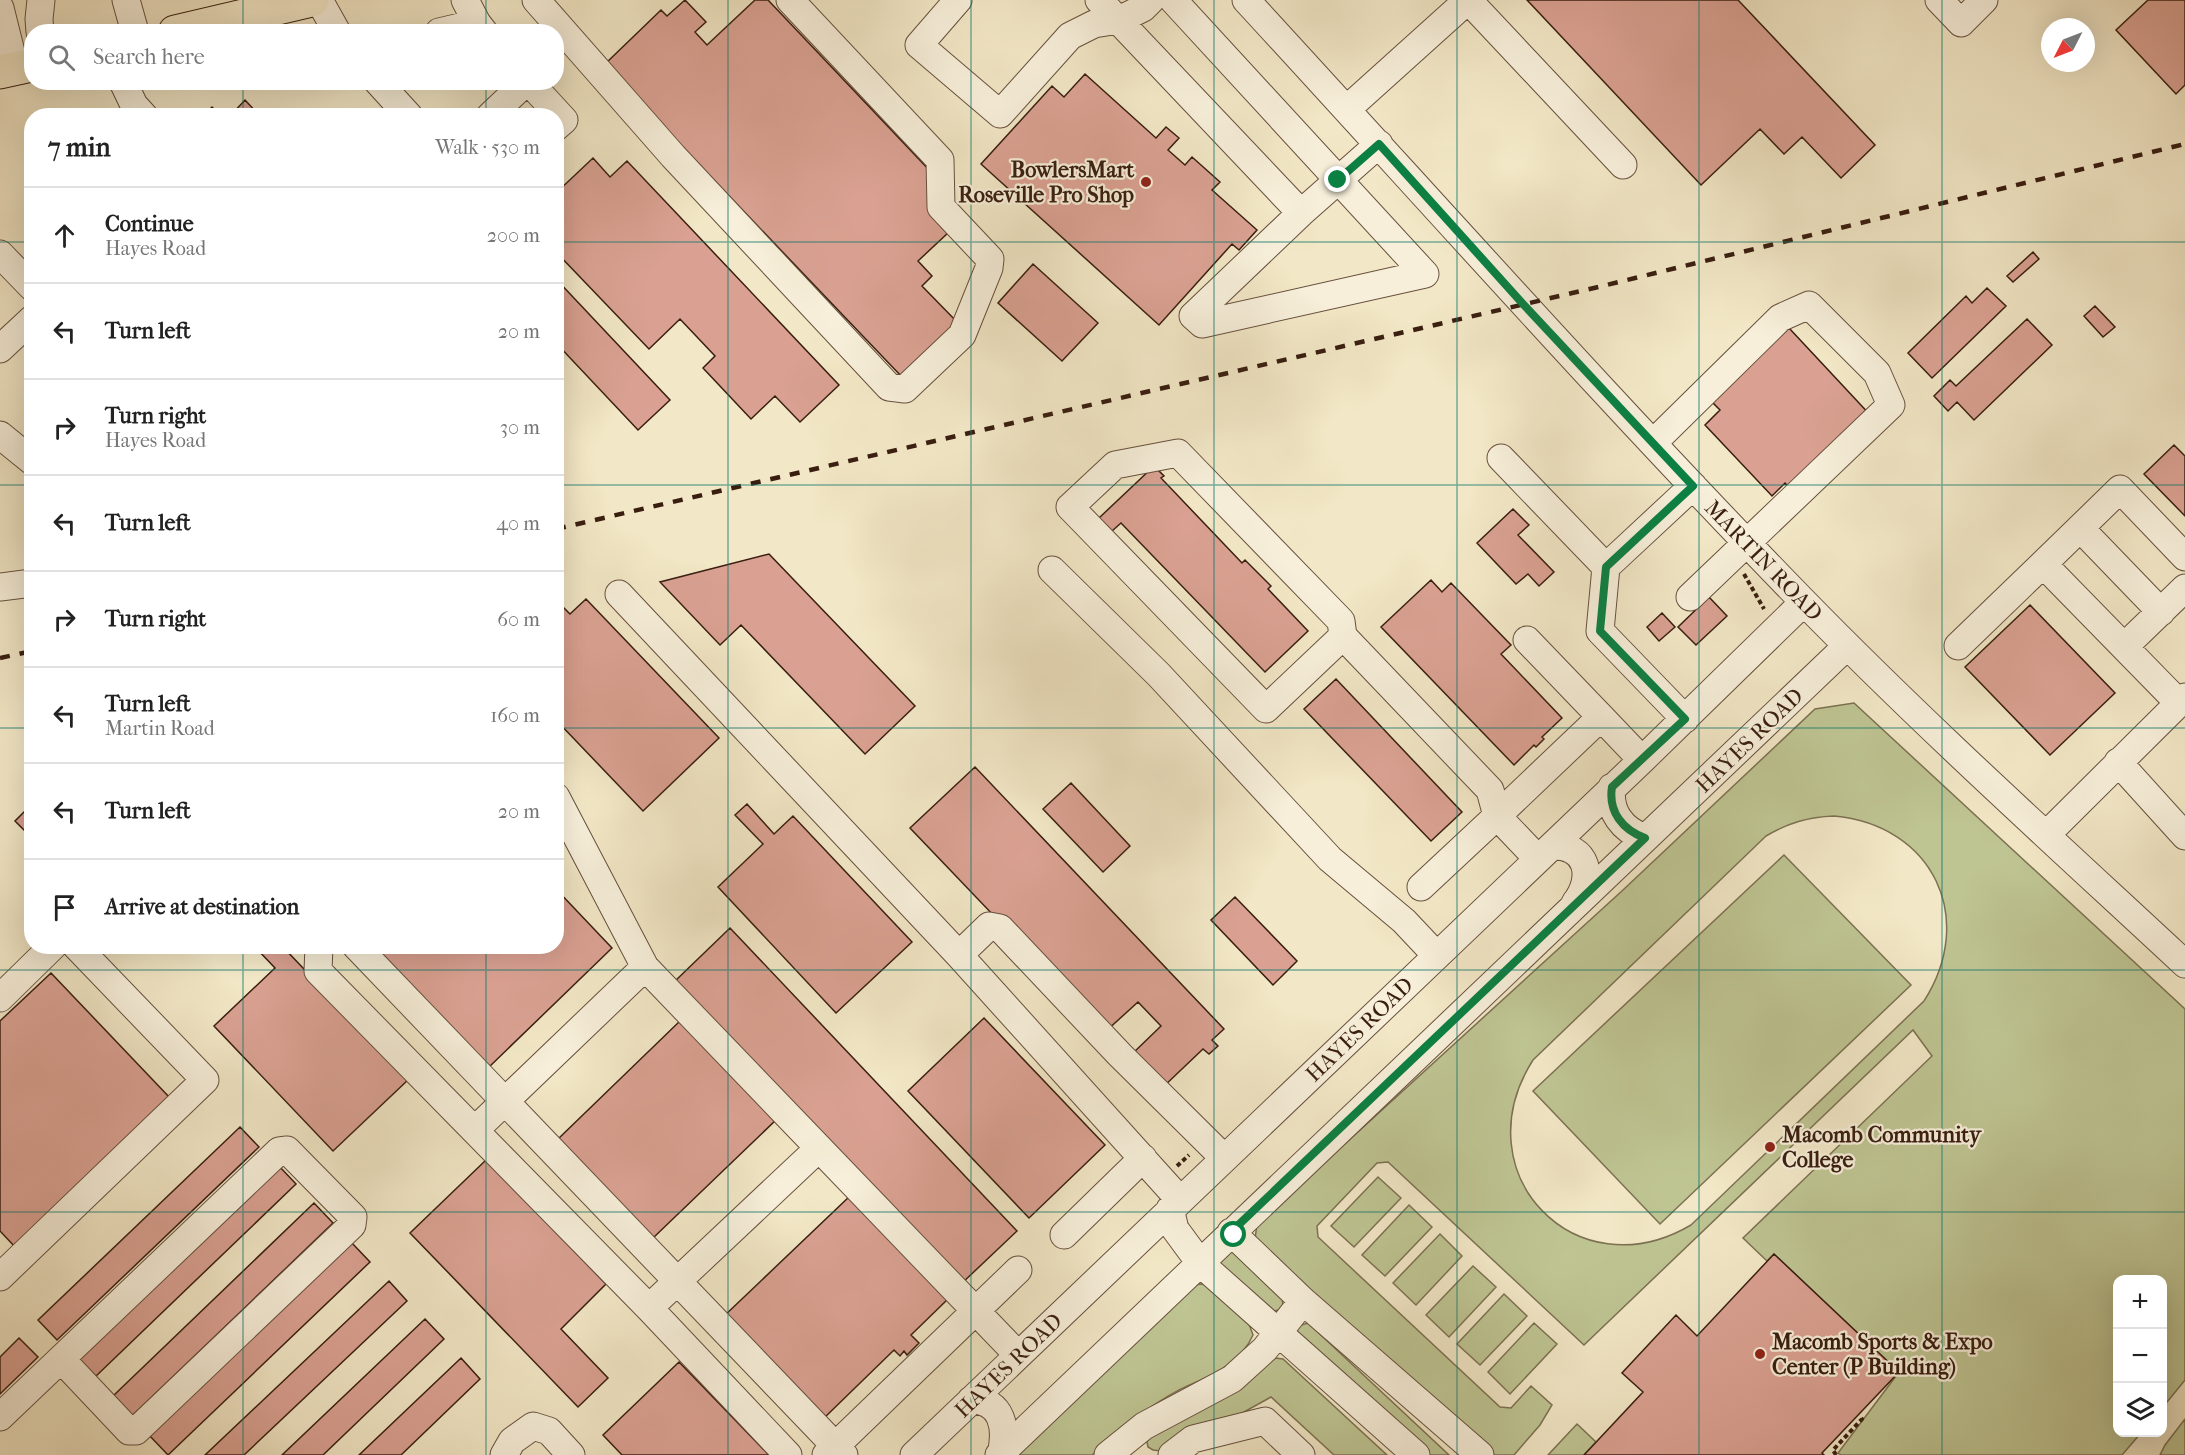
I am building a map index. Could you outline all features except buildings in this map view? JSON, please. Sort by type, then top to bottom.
[{"type":"main road","points":[[210,24],[312,0]]},
{"type":"street","points":[[39,24],[41,0]]},
{"type":"street","points":[[126,0],[133,24]]},
{"type":"street","points":[[319,0],[333,24]]},
{"type":"street","points":[[536,0],[557,24]]},
{"type":"street","points":[[564,32],[674,156],[889,387],[905,389],[962,335],[989,267],[990,259],[941,207],[940,160],[790,0]]},
{"type":"street","points":[[958,0],[920,45],[1000,114],[1070,36],[1094,24],[1119,20],[1143,8],[1151,0]]},
{"type":"street","points":[[1099,0],[1301,213]]},
{"type":"street","points":[[1173,0],[1338,180],[1425,274],[1202,324],[1193,316],[1301,213],[1338,180],[1379,144]]},
{"type":"street","name":"MARTIN ROAD","points":[[1246,0],[1523,304],[1804,602],[1847,646],[2185,964]]},
{"type":"street","points":[[1347,109],[1468,0],[1623,165]]},
{"type":"street","points":[[1938,0],[1961,22],[1984,0]]},
{"type":"street","points":[[0,8],[16,68]]},
{"type":"street","points":[[460,24],[475,18]]},
{"type":"street","points":[[127,90],[137,108]]},
{"type":"street","points":[[385,90],[402,108]]},
{"type":"street","points":[[499,108],[518,90]]},
{"type":"street","points":[[535,90],[552,108]]},
{"type":"street","points":[[0,254],[24,279]]},
{"type":"street","points":[[1653,443],[1780,318],[1809,304],[1877,373],[1891,405],[1690,597]]},
{"type":"street","points":[[0,349],[24,326]]},
{"type":"street","points":[[0,435],[24,454]]},
{"type":"street","points":[[1343,636],[1266,709],[1070,507],[1115,465],[1178,453],[1341,621],[1343,636],[1490,790],[1497,816],[1545,852],[1570,848],[1578,853],[1587,874],[1585,887],[1571,909]]},
{"type":"street","points":[[1501,458],[1606,567]]},
{"type":"street","points":[[1685,719],[1600,631],[1606,567],[1693,486]]},
{"type":"street","points":[[1958,646],[2120,489],[2185,557]]},
{"type":"street","points":[[2080,528],[2161,612]]},
{"type":"street","points":[[2043,564],[2182,700],[2046,835]]},
{"type":"street","points":[[1052,570],[1158,675],[1330,859],[1404,921],[1436,956]]},
{"type":"street","points":[[0,587],[24,584]]},
{"type":"street","points":[[2125,646],[2185,588]]},
{"type":"street","points":[[619,594],[959,955],[1143,1158],[1175,1204],[1175,1229],[1200,1263],[1416,1455]]},
{"type":"street","name":"HAYES ROAD","points":[[914,1455],[1685,719],[1804,602]]},
{"type":"street","points":[[1527,640],[1642,760]]},
{"type":"street","name":"HAYES ROAD","points":[[1000,1454],[1847,646]]},
{"type":"street","points":[[1421,887],[1601,717]]},
{"type":"street","points":[[2118,762],[2185,836]]},
{"type":"street","points":[[1612,787],[1612,802],[1619,820],[1635,835],[1645,838]]},
{"type":"street","points":[[564,813],[645,967],[1018,1355]]},
{"type":"street","points":[[959,955],[989,926],[1000,928],[1120,1055],[1224,1158]]},
{"type":"street","points":[[0,998],[45,954]]},
{"type":"street","points":[[0,1277],[205,1080],[84,954]]},
{"type":"street","points":[[319,954],[318,971],[649,1308],[788,1455]]},
{"type":"street","points":[[364,954],[678,1281],[835,1452],[1018,1270]]},
{"type":"street","points":[[475,1130],[645,967]]},
{"type":"street","points":[[649,1308],[819,1148]]},
{"type":"street","points":[[0,1417],[279,1151],[287,1150],[354,1217],[352,1225],[136,1431],[129,1431],[61,1359]]},
{"type":"street","points":[[1064,1235],[1143,1158]]},
{"type":"street","points":[[1231,1232],[1303,1301],[1480,1455]]},
{"type":"street","points":[[1126,1450],[1144,1426],[1232,1379],[1265,1349],[1303,1301]]},
{"type":"street","points":[[971,1400],[986,1402],[999,1415],[1004,1426],[1005,1439],[1000,1454]]},
{"type":"street","points":[[1172,1455],[1193,1439],[1265,1421],[1300,1455]]},
{"type":"street","points":[[504,1455],[512,1441],[533,1426],[549,1431],[571,1455]]},
{"type":"path","points":[[1836,1455],[1833,1450],[1862,1419],[1859,1416]]},
{"type":"green space","points":[[1854,703],[2185,1009],[2185,1380],[2167,1402],[2167,1275],[2113,1275],[2113,1437],[2138,1437],[2122,1455],[1841,1455],[1838,1453],[1899,1372],[1774,1254],[1767,1261],[1743,1238],[1932,1056],[1913,1030],[1584,1345],[1388,1162],[1377,1163],[1317,1226],[1318,1237],[1500,1407],[1511,1408],[1531,1386],[1552,1405],[1540,1425],[1514,1455],[1487,1455],[1255,1239],[1257,1224],[1623,890],[1815,709]],"holes":[[[1834,816],[1868,823],[1897,837],[1920,857],[1936,881],[1945,908],[1946,938],[1939,970],[1924,1001],[1691,1225],[1648,1242],[1608,1244],[1571,1232],[1542,1210],[1521,1180],[1511,1143],[1514,1102],[1533,1060],[1766,836],[1790,824],[1807,819]]]},
{"type":"green space","points":[[1784,855],[1911,985],[1660,1224],[1533,1091]]},
{"type":"green space","points":[[1378,1177],[1401,1198],[1354,1247],[1331,1226]]},
{"type":"green space","points":[[1409,1205],[1432,1227],[1385,1276],[1362,1255]]},
{"type":"green space","points":[[1440,1234],[1462,1256],[1416,1305],[1393,1283]]},
{"type":"green space","points":[[1231,1249],[1282,1296],[1283,1307],[1269,1312],[1218,1261]]},
{"type":"green space","points":[[1473,1266],[1496,1287],[1449,1337],[1426,1315]]},
{"type":"green space","points":[[1207,1285],[1249,1324],[1253,1335],[1232,1362],[1175,1392],[1146,1411],[1092,1455],[1015,1455],[1191,1286]]},
{"type":"green space","points":[[1504,1294],[1527,1316],[1480,1365],[1457,1344]]},
{"type":"green space","points":[[1308,1323],[1449,1455],[1420,1455],[1296,1337],[1298,1326]]},
{"type":"green space","points":[[1534,1323],[1557,1344],[1510,1394],[1488,1372]]},
{"type":"green space","points":[[1275,1358],[1283,1359],[1387,1455],[1334,1455],[1271,1397],[1226,1422],[1162,1451],[1148,1447],[1147,1442],[1150,1435]]},
{"type":"green space","points":[[2185,1419],[2185,1455],[2160,1455],[2165,1445]]},
{"type":"green space","points":[[1577,1424],[1596,1442],[1584,1455],[1548,1455]]},
{"type":"railway","points":[[564,527],[1594,288],[2185,144]]},
{"type":"railway","points":[[0,658],[24,653]]},
{"type":"place","name":"BowlersMart Roseville Pro Shop","points":[[1146,182]]},
{"type":"place","name":"Macomb Community College","points":[[1770,1147]]},
{"type":"place","name":"Macomb Sports & Expo Center (P Building)","points":[[1760,1354]]},
{"type":"route","points":[[1234,1235],[1231,1232],[1645,838],[1635,835],[1619,820],[1612,802],[1612,787],[1685,719],[1600,631],[1606,567],[1693,486],[1523,304],[1379,144],[1338,180]]}]
